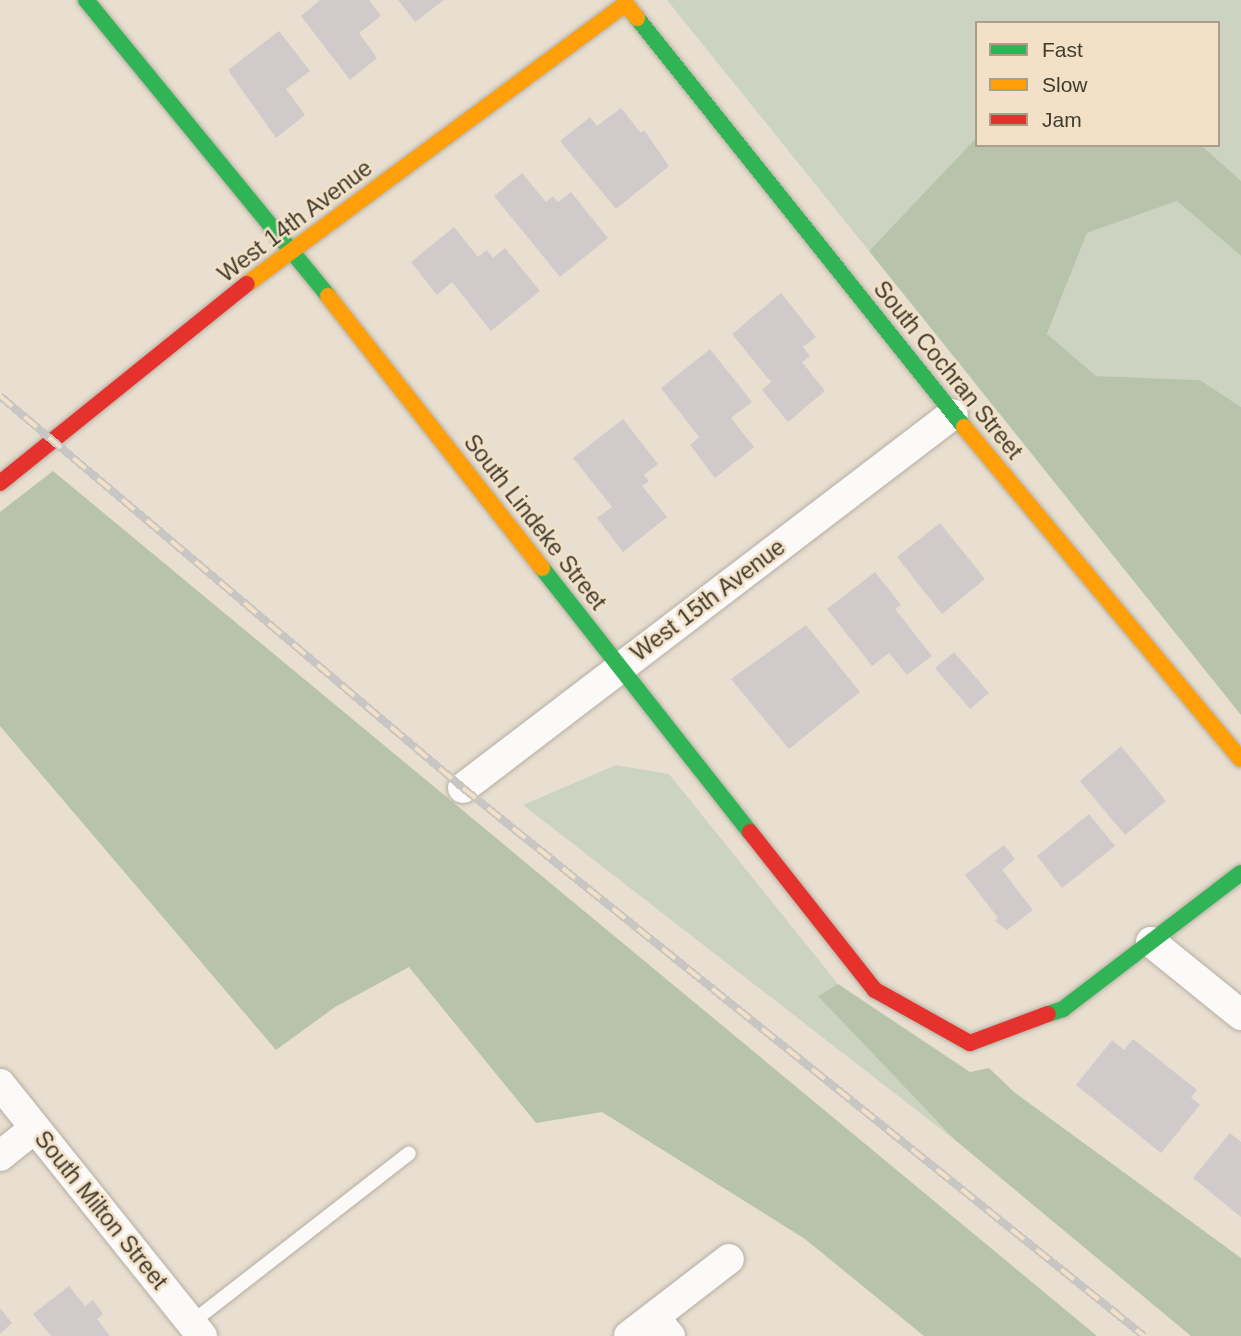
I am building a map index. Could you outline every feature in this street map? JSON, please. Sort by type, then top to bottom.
[{"type":"street","name":"South Lindeke Street","points":[[86,0],[292,249],[876,990],[970,1043],[1063,1009],[1151,942]]},
{"type":"street","name":"West 14th Avenue","points":[[0,483],[292,249],[626,4]]},
{"type":"street","name":"South Cochran Street","points":[[626,4],[953,414],[1241,759]]},
{"type":"street","name":"West 15th Avenue","points":[[463,788],[953,414]]},
{"type":"street","points":[[1241,873],[1151,942],[1241,1015]]},
{"type":"street","name":"South Milton Street","points":[[0,1084],[197,1330]]},
{"type":"street","points":[[0,1156],[35,1128]]},
{"type":"street","points":[[629,1336],[662,1326],[729,1259]]},
{"type":"lane","points":[[197,1330],[409,1153]]},
{"type":"green space","points":[[667,0],[1241,0],[1241,181],[1203,147],[1220,147],[1220,21],[975,21],[975,139],[869,251]]},
{"type":"green space","points":[[975,139],[975,147],[1203,147],[1241,181],[1241,256],[1177,201],[1087,233],[1047,334],[1096,376],[1200,380],[1241,407],[1241,715],[869,251]]},
{"type":"green space","points":[[1177,201],[1241,256],[1241,407],[1200,380],[1096,376],[1047,335],[1087,233]]},
{"type":"green space","points":[[53,471],[1097,1336],[924,1336],[805,1239],[602,1112],[536,1123],[409,967],[335,1007],[276,1050],[0,726],[0,512]]},
{"type":"green space","points":[[616,765],[669,774],[838,984],[819,996],[955,1140],[523,805]]},
{"type":"green space","points":[[838,984],[970,1072],[989,1068],[1014,1092],[1241,1258],[1241,1336],[1191,1336],[955,1140],[818,996]]},
{"type":"building","points":[[320,0],[369,0],[381,16],[359,33],[377,58],[350,80],[301,16]]},
{"type":"building","points":[[398,0],[444,0],[415,22]]},
{"type":"building","points":[[279,31],[310,71],[286,89],[305,115],[276,138],[228,70]]},
{"type":"building","points":[[621,108],[641,133],[644,130],[669,166],[616,209],[560,141],[590,117],[597,126]]},
{"type":"building","points":[[522,173],[546,202],[553,196],[558,202],[571,192],[608,238],[560,277],[494,196]]},
{"type":"building","points":[[454,227],[478,257],[487,250],[493,258],[505,248],[540,291],[491,331],[452,282],[437,295],[411,262]]},
{"type":"building","points":[[781,293],[816,337],[803,347],[810,356],[802,362],[825,391],[788,422],[762,390],[771,382],[732,334]]},
{"type":"building","points":[[710,349],[752,402],[731,418],[754,447],[715,478],[690,445],[699,437],[661,388]]},
{"type":"building","points":[[623,419],[658,464],[644,475],[649,481],[642,486],[667,517],[623,552],[597,518],[612,507],[573,458]]},
{"type":"building","points":[[940,523],[985,579],[942,614],[897,557]]},
{"type":"building","points":[[875,572],[901,605],[895,609],[932,656],[907,675],[889,653],[872,666],[827,609]]},
{"type":"building","points":[[806,625],[860,692],[789,749],[731,679]]},
{"type":"building","points":[[954,652],[989,693],[970,709],[935,668]]},
{"type":"building","points":[[1121,746],[1166,801],[1125,835],[1080,781]]},
{"type":"building","points":[[1089,814],[1115,846],[1062,888],[1037,856]]},
{"type":"building","points":[[1004,845],[1015,859],[1002,870],[1033,910],[1007,930],[995,921],[998,918],[965,875]]},
{"type":"building","points":[[1133,1039],[1197,1090],[1191,1097],[1200,1105],[1161,1153],[1076,1085],[1112,1040],[1124,1050]]},
{"type":"building","points":[[1230,1133],[1241,1142],[1241,1217],[1193,1178]]},
{"type":"building","points":[[69,1286],[85,1306],[93,1300],[103,1314],[97,1319],[110,1336],[51,1336],[33,1314]]},
{"type":"building","points":[[0,1308],[12,1323],[0,1334]]},
{"type":"railway","points":[[0,396],[463,788],[1144,1336]]},
{"type":"traffic: fast","points":[[86,0],[328,296]]},
{"type":"traffic: fast","points":[[637,18],[964,427]]},
{"type":"traffic: fast","points":[[542,568],[750,832]]},
{"type":"traffic: fast","points":[[1048,1014],[1063,1009],[1241,873]]},
{"type":"traffic: slow","points":[[247,284],[626,4],[637,18]]},
{"type":"traffic: slow","points":[[328,296],[542,568]]},
{"type":"traffic: slow","points":[[964,427],[1241,759]]},
{"type":"traffic: jam","points":[[0,483],[247,284]]},
{"type":"traffic: jam","points":[[750,832],[875,990],[970,1043],[1048,1014]]}]
